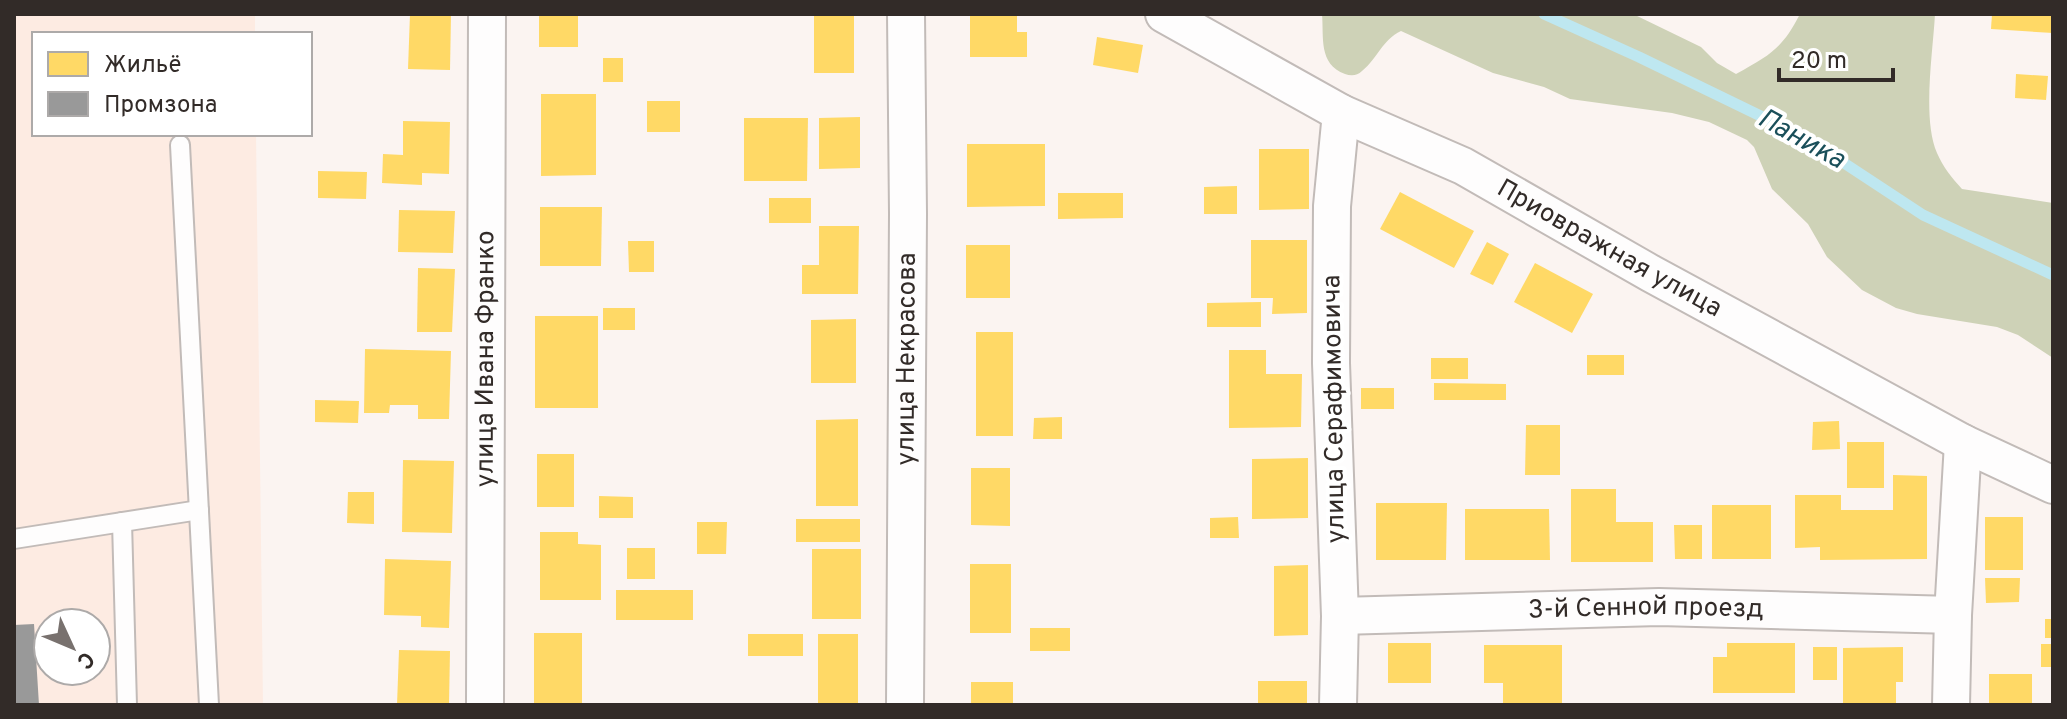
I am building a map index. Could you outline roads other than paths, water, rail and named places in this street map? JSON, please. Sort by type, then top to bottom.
[{"type":"street","name":"улица Ивана Франко","points":[[485,705],[487,14]]},
{"type":"street","name":"улица Некрасова","points":[[905,705],[906,14]]},
{"type":"street","name":"Приовражная улица","points":[[1164,14],[1341,113],[1463,166],[1650,273],[1963,443],[2053,485]]},
{"type":"street","name":"улица Серафимовича","points":[[1338,705],[1340,616],[1331,363],[1332,206],[1341,113]]},
{"type":"street","points":[[1951,705],[1963,443]]},
{"type":"street","name":"3-й Сенной проезд","points":[[1340,616],[1659,607],[1953,615]]},
{"type":"lane","points":[[180,145],[209,705]]},
{"type":"lane","points":[[14,539],[199,510]]},
{"type":"lane","points":[[122,522],[127,705]]},
{"type":"waterway","name":"Паника","points":[[1544,14],[1806,138],[1923,215],[2053,275]]}]
